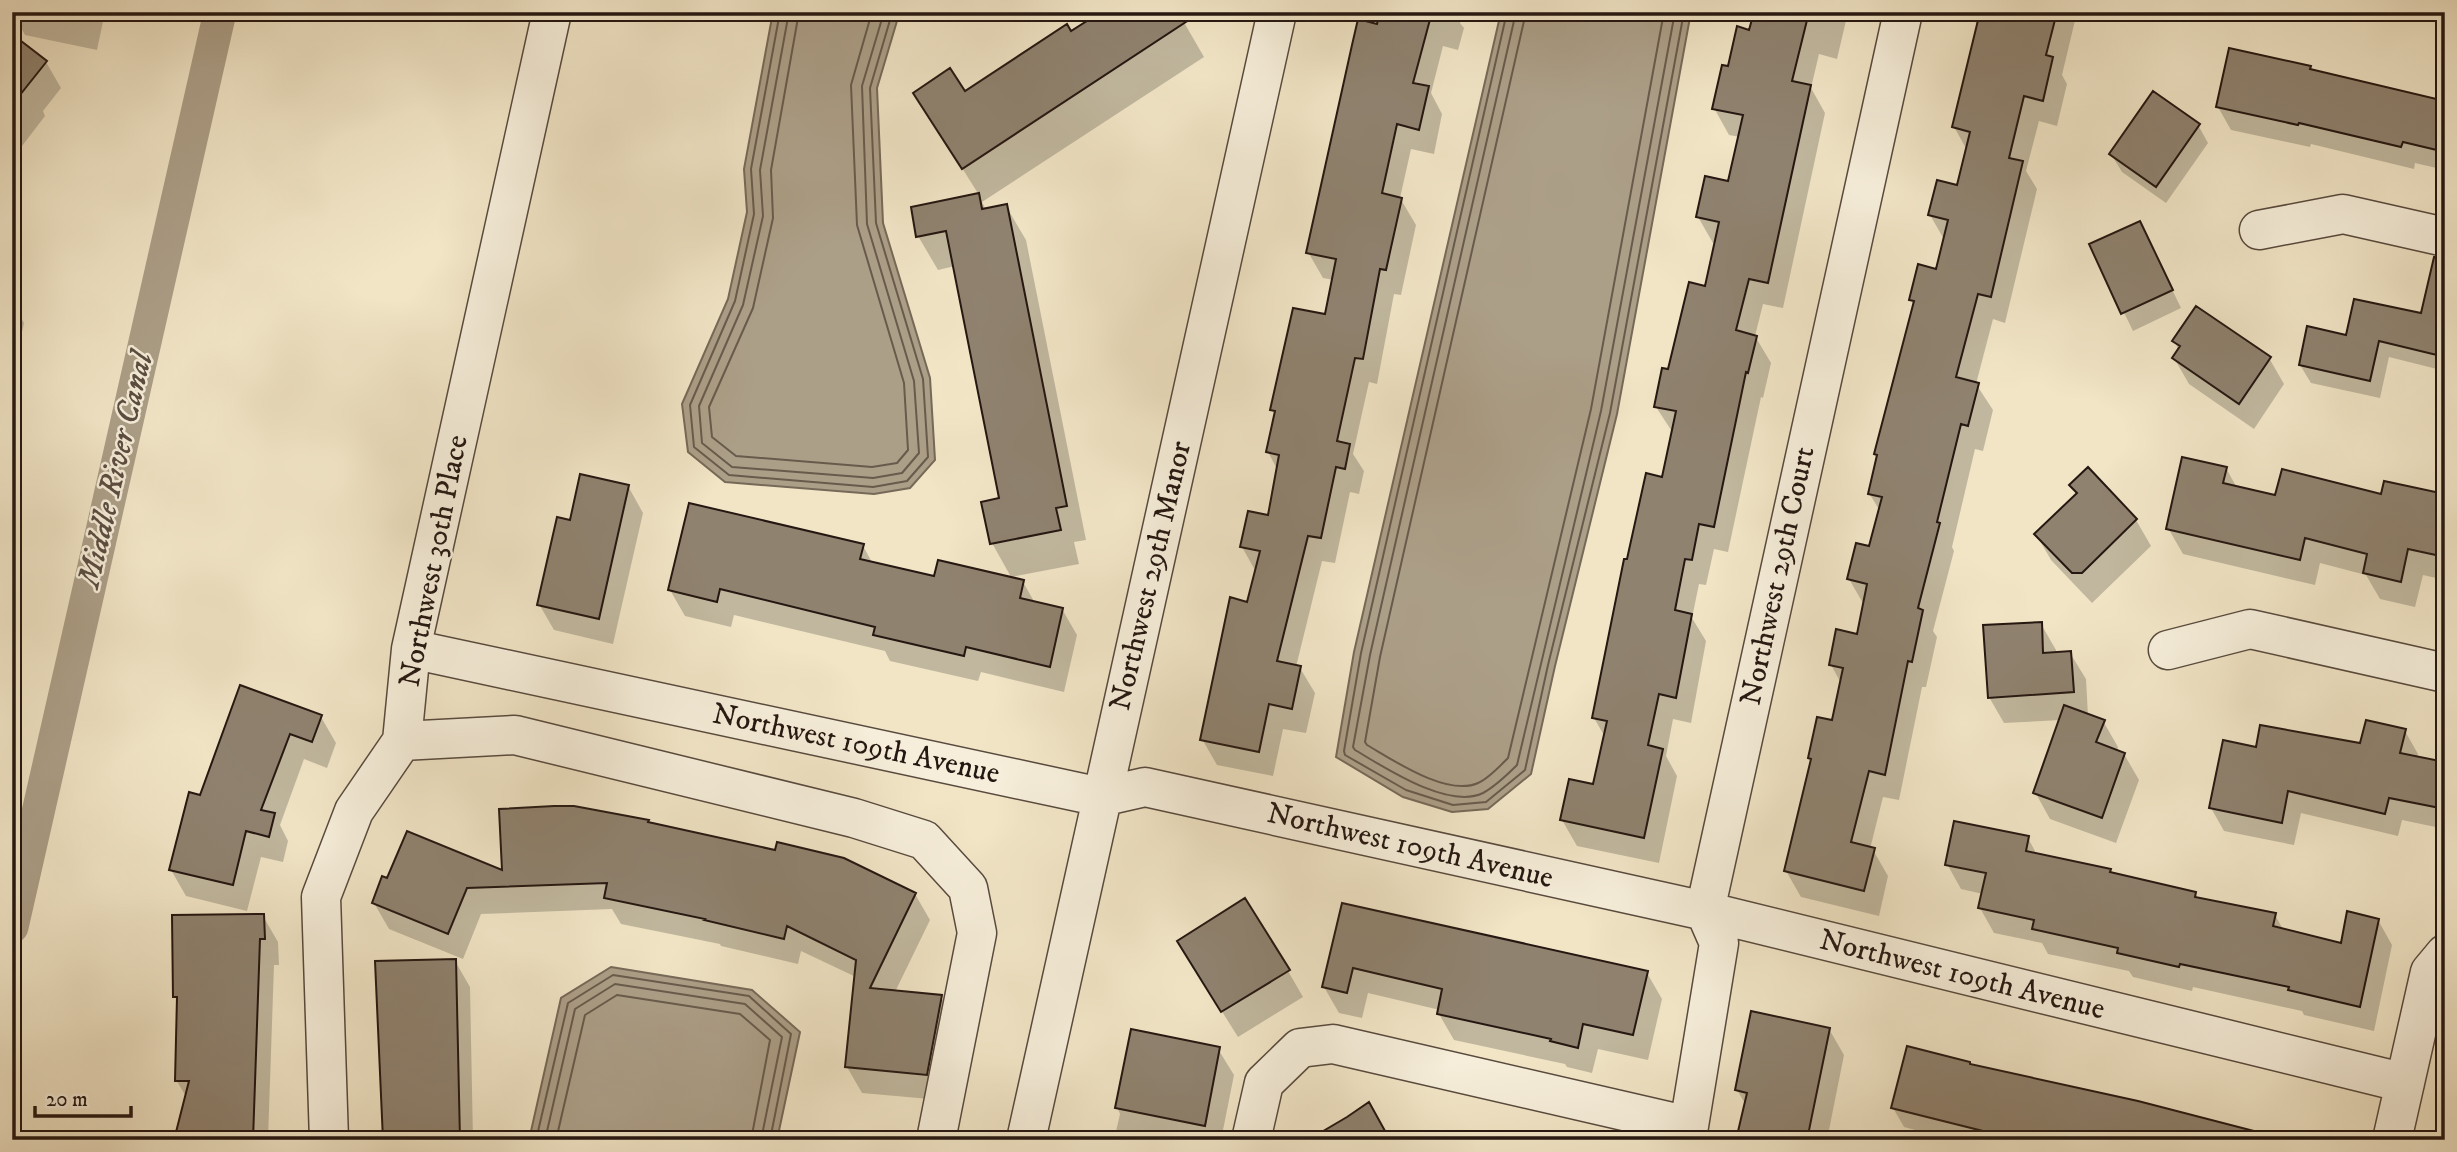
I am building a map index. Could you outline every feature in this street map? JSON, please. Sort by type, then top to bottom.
[{"type":"street","name":"Northwest 30th Place","points":[[329,1140],[321,897],[354,811],[402,741],[411,649],[552,12]]},
{"type":"street","name":"Northwest 29th Manor","points":[[1026,1140],[1277,12]]},
{"type":"street","name":"Northwest 29th Court","points":[[1705,911],[1903,12]]},
{"type":"street","points":[[2259,230],[2343,214],[2445,237]]},
{"type":"street","points":[[2168,650],[2250,629],[2445,673]]},
{"type":"street","name":"Northwest 109th Avenue","points":[[411,649],[1101,797],[1145,787],[1705,911],[2405,1083]]},
{"type":"street","points":[[402,741],[515,735],[854,818],[924,840],[968,888],[977,933],[936,1140]]},
{"type":"street","points":[[1251,1140],[1264,1083],[1300,1048],[1333,1044],[1687,1133],[1719,943],[1705,911]]},
{"type":"street","points":[[2392,1140],[2430,972],[2445,954]]},
{"type":"water","points":[[773,12],[919,12],[897,21],[877,88],[883,223],[930,378],[935,460],[910,488],[874,494],[725,482],[688,452],[682,404],[728,299],[747,212],[744,169]]},
{"type":"water","points":[[1501,12],[1691,12],[1617,414],[1531,774],[1488,809],[1452,812],[1403,797],[1336,757],[1354,652]]},
{"type":"water","points":[[611,967],[752,990],[800,1032],[777,1140],[529,1140],[561,998]]},
{"type":"building","points":[[1101,12],[1201,12],[962,169],[913,93],[950,68],[965,91],[1067,24],[1071,31]]},
{"type":"building","points":[[1380,12],[1432,12],[1413,83],[1429,86],[1419,130],[1397,124],[1382,193],[1402,198],[1386,270],[1380,269],[1363,359],[1355,358],[1337,441],[1350,444],[1345,469],[1336,467],[1321,538],[1308,536],[1277,661],[1301,666],[1292,709],[1269,704],[1259,752],[1200,740],[1230,597],[1247,602],[1260,551],[1240,547],[1248,511],[1268,515],[1279,455],[1266,452],[1275,411],[1270,410],[1293,308],[1325,314],[1336,259],[1306,253],[1358,19],[1377,24]]},
{"type":"building","points":[[1754,12],[1809,12],[1792,81],[1811,85],[1768,283],[1749,279],[1736,330],[1757,336],[1748,373],[1746,372],[1714,527],[1699,524],[1692,560],[1685,559],[1675,610],[1692,614],[1676,698],[1659,694],[1648,745],[1663,749],[1644,838],[1560,820],[1569,779],[1593,784],[1607,721],[1592,718],[1624,559],[1627,559],[1646,473],[1662,477],[1676,411],[1654,407],[1662,368],[1668,369],[1689,282],[1705,286],[1719,222],[1696,217],[1705,176],[1728,181],[1743,115],[1712,109],[1722,65],[1728,66],[1737,26],[1749,30]]},
{"type":"building","points":[[1980,12],[2057,12],[2046,55],[2053,57],[2043,101],[2024,96],[2009,158],[2023,161],[1991,297],[1978,294],[1956,377],[1979,383],[1968,426],[1961,424],[1937,522],[1940,523],[1918,608],[1923,610],[1912,662],[1908,661],[1885,775],[1869,771],[1851,842],[1875,848],[1864,891],[1784,871],[1811,759],[1808,758],[1817,717],[1832,720],[1843,668],[1829,665],[1836,629],[1857,634],[1867,584],[1847,579],[1856,543],[1869,546],[1882,497],[1868,494],[1877,455],[1874,454],[1914,301],[1909,300],[1918,264],[1936,269],[1948,220],[1928,215],[1937,180],[1957,185],[1970,132],[1952,127]]},
{"type":"building","points":[[12,34],[47,61],[12,105]]},
{"type":"building","points":[[2229,48],[2445,101],[2445,152],[2403,142],[2401,147],[2216,107]]},
{"type":"building","points":[[2153,91],[2200,124],[2156,187],[2109,154]]},
{"type":"building","points":[[979,193],[982,209],[1007,204],[1067,506],[1056,508],[1061,530],[990,544],[981,502],[999,498],[946,231],[916,237],[911,207]]},
{"type":"building","points":[[2140,221],[2173,290],[2121,314],[2089,244]]},
{"type":"building","points":[[2434,257],[2445,258],[2445,357],[2379,341],[2370,381],[2299,365],[2307,326],[2346,335],[2354,299],[2421,313]]},
{"type":"building","points":[[2196,306],[2271,357],[2239,404],[2172,358],[2180,346],[2172,341]]},
{"type":"building","points":[[2182,457],[2227,467],[2223,483],[2275,495],[2282,469],[2381,494],[2384,481],[2445,494],[2445,557],[2408,549],[2401,582],[2363,573],[2367,554],[2305,538],[2300,560],[2166,529]]},
{"type":"building","points":[[2088,467],[2137,519],[2082,573],[2072,573],[2034,534],[2077,493],[2069,485]]},
{"type":"building","points":[[580,474],[629,485],[599,619],[537,605],[557,517],[570,520]]},
{"type":"building","points":[[689,503],[864,544],[860,559],[934,576],[938,560],[1024,580],[1020,598],[1063,608],[1050,667],[966,647],[964,656],[873,635],[875,627],[720,589],[717,602],[668,590]]},
{"type":"building","points":[[2042,622],[2043,653],[2071,651],[2074,692],[1988,698],[1983,625]]},
{"type":"building","points":[[240,685],[322,715],[312,742],[290,734],[261,810],[275,813],[269,837],[246,831],[233,885],[169,870],[189,792],[200,795]]},
{"type":"building","points":[[2064,705],[2105,720],[2096,742],[2125,753],[2102,818],[2033,793]]},
{"type":"building","points":[[2366,720],[2406,729],[2400,753],[2445,762],[2445,809],[2389,798],[2385,814],[2288,791],[2282,823],[2209,808],[2223,740],[2256,747],[2260,725],[2360,743]]},
{"type":"building","points":[[574,806],[649,820],[648,822],[775,850],[777,842],[844,858],[916,893],[870,988],[942,995],[927,1075],[845,1067],[856,960],[787,926],[784,939],[604,898],[607,883],[467,888],[448,934],[372,903],[382,876],[387,878],[407,831],[502,870],[499,809]]},
{"type":"building","points":[[1954,821],[2029,836],[2026,851],[2111,869],[2110,872],[2196,892],[2195,897],[2276,913],[2273,926],[2341,943],[2347,911],[2379,919],[2360,1007],[2288,990],[2289,987],[2117,953],[2118,948],[2032,929],[2034,920],[1978,908],[1986,873],[1945,865]]},
{"type":"building","points":[[1245,898],[1290,970],[1221,1012],[1177,941]]},
{"type":"building","points":[[1342,903],[1648,971],[1633,1035],[1583,1024],[1578,1048],[1550,1041],[1551,1039],[1437,1014],[1442,989],[1353,968],[1347,993],[1322,987]]},
{"type":"building","points":[[264,914],[265,939],[260,939],[253,1140],[174,1140],[189,1081],[175,1081],[177,997],[173,997],[172,915]]},
{"type":"building","points":[[456,959],[460,1140],[383,1140],[375,961]]},
{"type":"building","points":[[1751,1011],[1830,1028],[1807,1140],[1736,1140],[1747,1093],[1735,1090]]},
{"type":"building","points":[[1131,1029],[1220,1047],[1205,1126],[1115,1108]]},
{"type":"building","points":[[1907,1046],[1970,1064],[2138,1101],[2254,1131],[2253,1140],[1989,1140],[1991,1133],[1891,1108]]},
{"type":"building","points":[[1369,1102],[1390,1140],[1308,1140],[1347,1117]]},
{"type":"waterway","name":"Middle River Canal","points":[[12,927],[220,12]]}]
